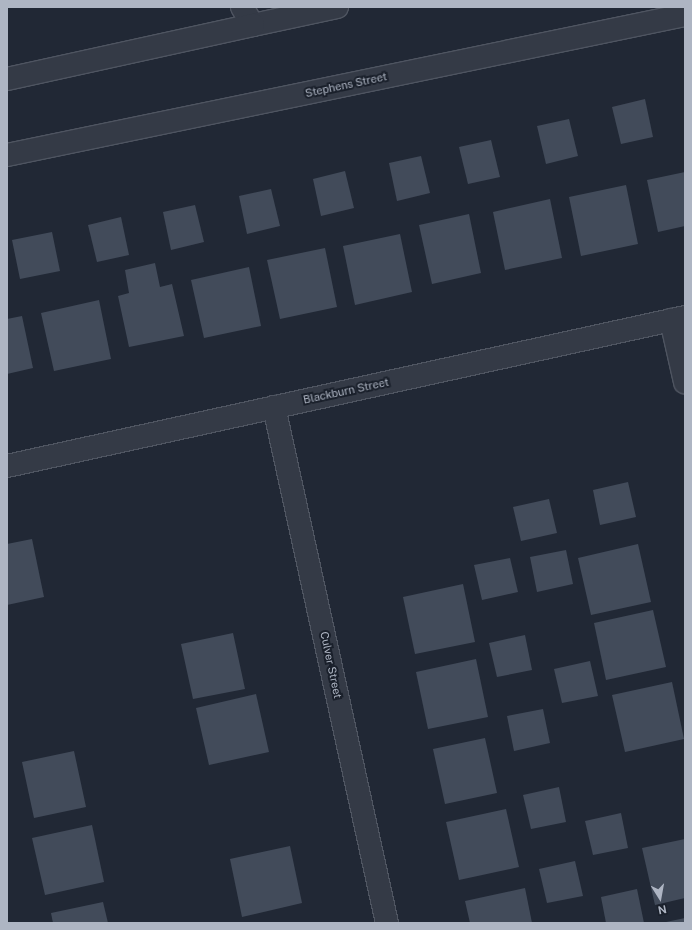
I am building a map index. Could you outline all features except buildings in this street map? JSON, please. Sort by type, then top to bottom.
[{"type":"street","points":[[242,7],[253,25]]},
{"type":"street","points":[[7,79],[337,7]]},
{"type":"street","name":"Stephens Street","points":[[7,155],[685,15]]},
{"type":"street","points":[[678,319],[685,382]]},
{"type":"street","name":"Blackburn Street","points":[[7,466],[678,319]]},
{"type":"street","name":"Culver Street","points":[[274,407],[388,923]]}]
